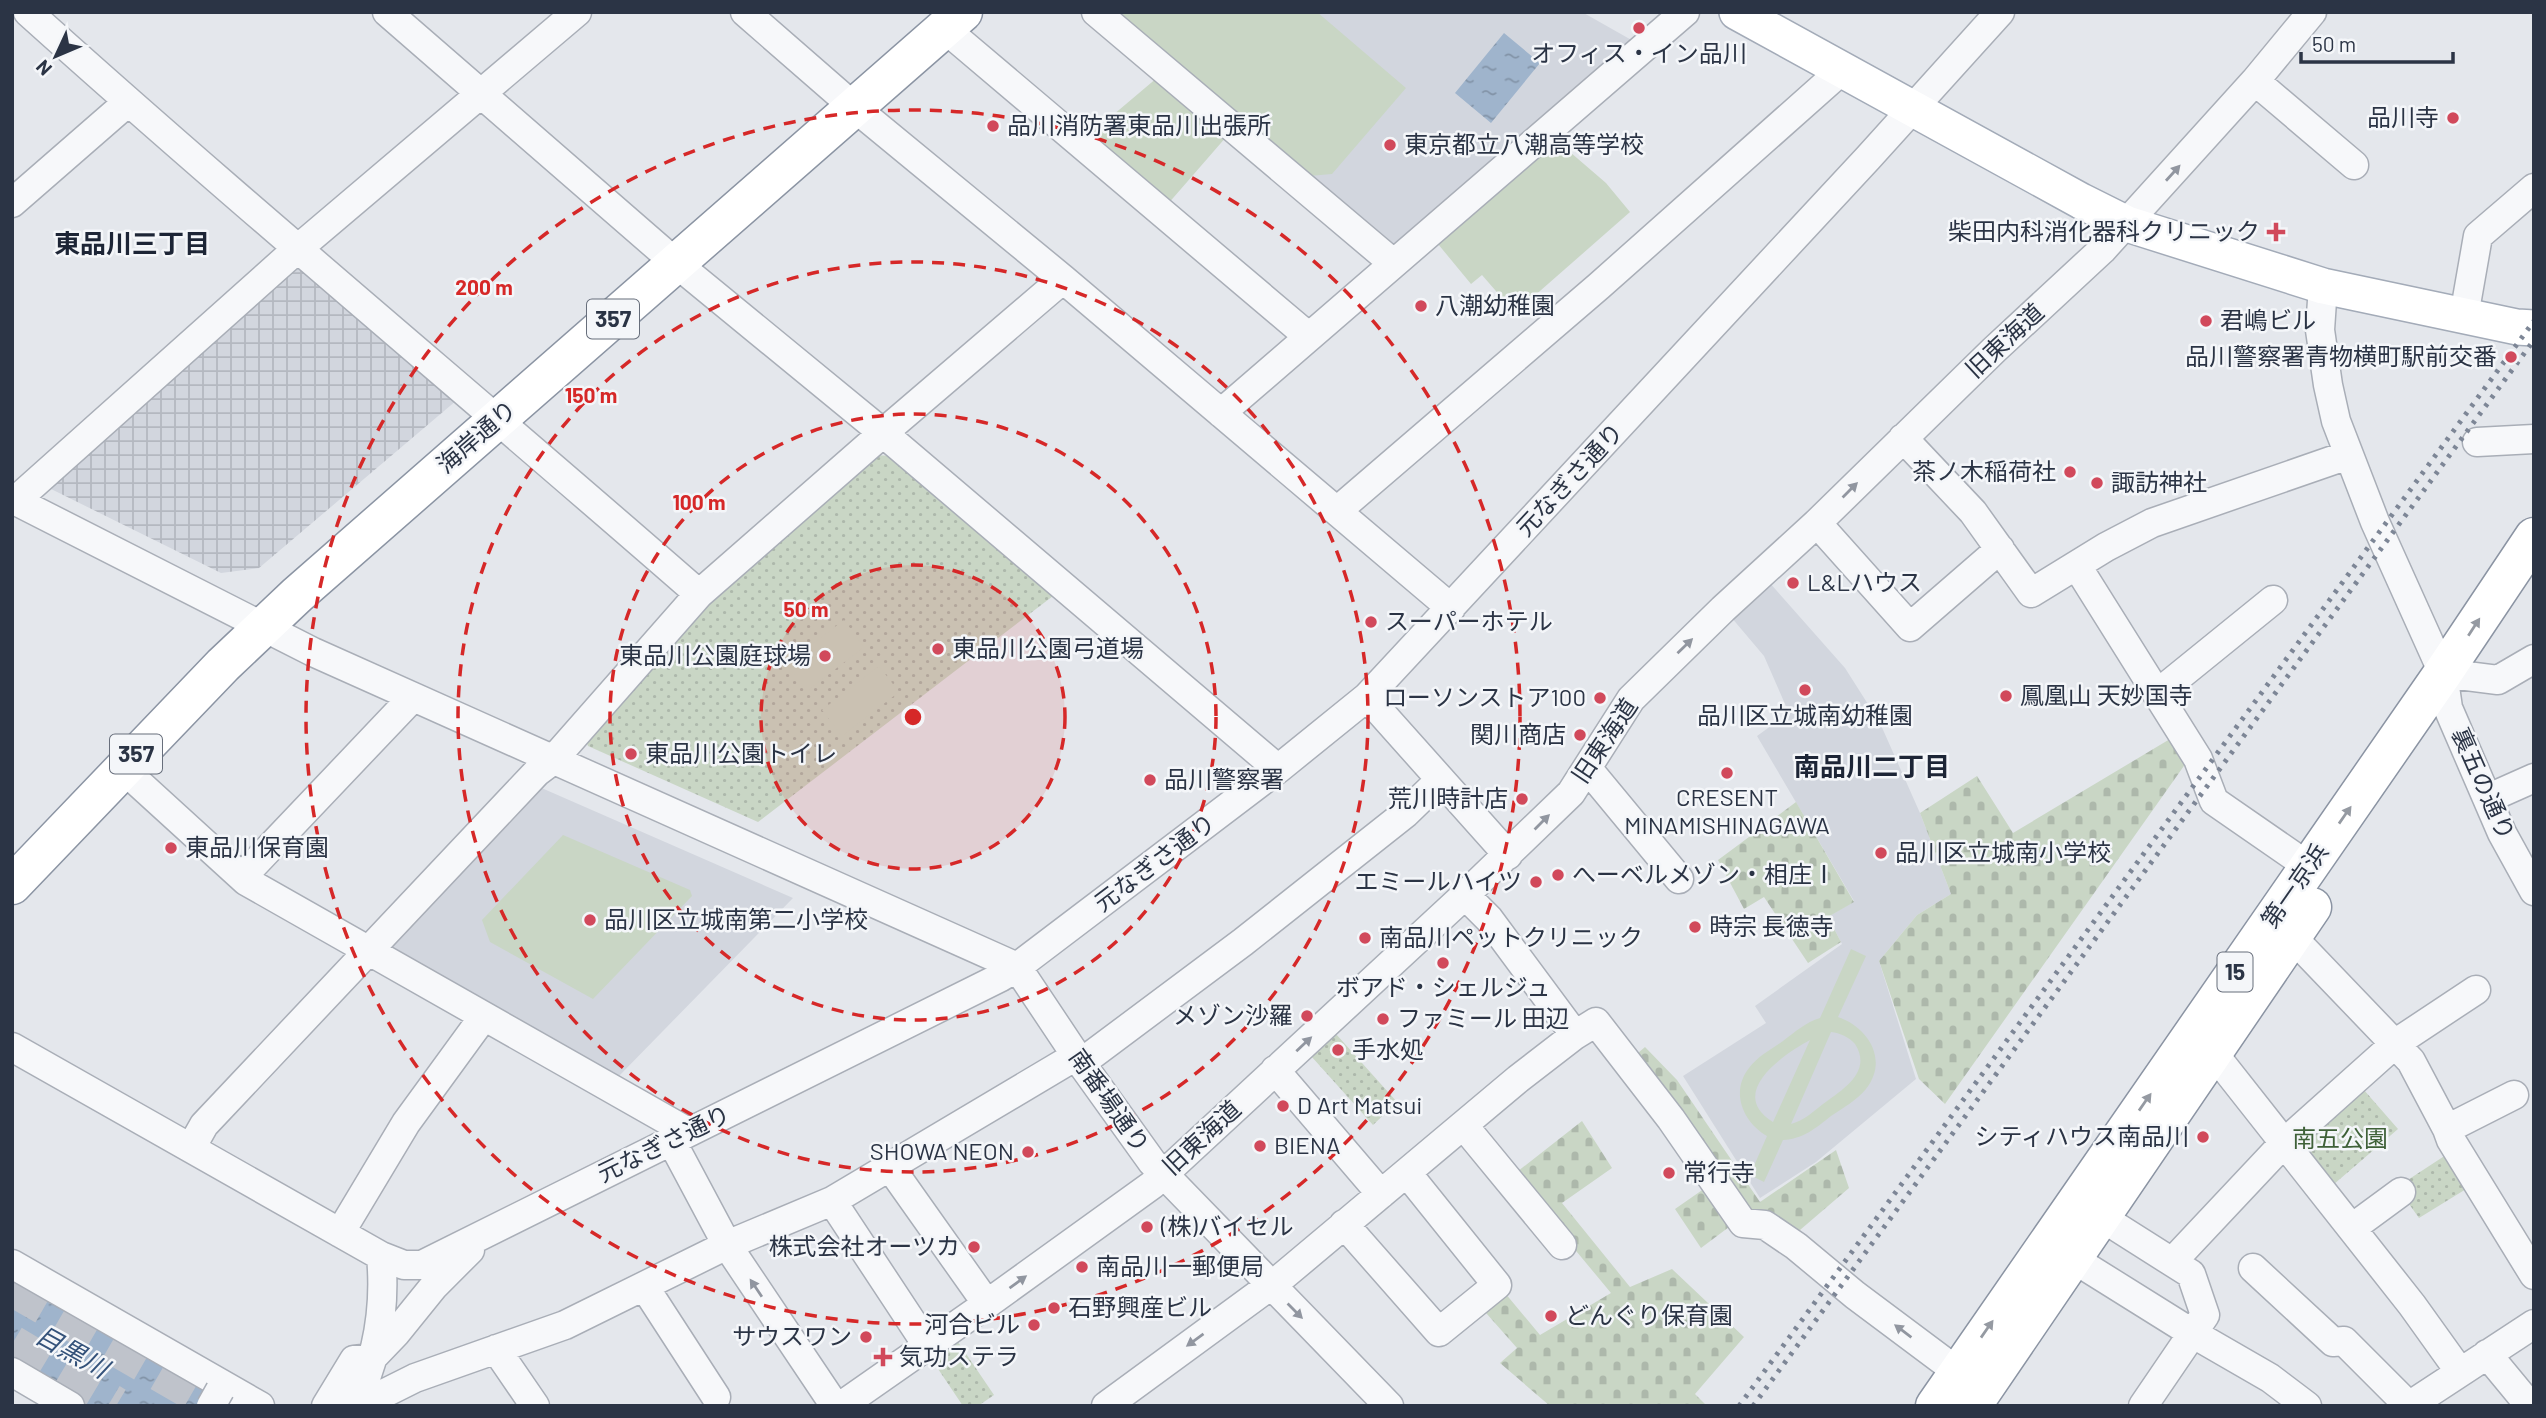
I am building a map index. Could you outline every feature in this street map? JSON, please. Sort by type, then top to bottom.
[{"type":"highway","name":"海岸通り","points":[[12,885],[122,768],[263,626],[954,20]]},
{"type":"highway","name":"第一京浜","points":[[1935,1406],[1974,1395],[2214,1054],[2454,686],[2534,537]]},
{"type":"highway","name":"第一京浜","points":[[1974,1395],[2308,866],[2534,585]]},
{"type":"main road","points":[[1737,12],[2127,224],[2323,286],[2534,328]]},
{"type":"street","points":[[28,12],[128,103],[498,418],[699,594]]},
{"type":"street","points":[[387,12],[677,264],[883,433],[1278,769]]},
{"type":"street","points":[[577,12],[298,248],[14,500],[313,652],[1017,967]]},
{"type":"street","points":[[745,12],[854,107],[1063,279],[1451,608]]},
{"type":"street","points":[[1096,12],[1393,263]]},
{"type":"street","points":[[1221,413],[1685,12]]},
{"type":"street","name":"元なぎさ通り","points":[[422,1265],[1017,967],[1278,769],[1367,697],[2000,12]]},
{"type":"street","name":"旧東海道","points":[[841,1406],[1152,1185],[1508,855],[1571,793],[1631,699],[2102,250],[2255,81],[2312,12]]},
{"type":"street","points":[[954,20],[1308,337]]},
{"type":"street","points":[[1337,511],[1599,286],[1842,70]]},
{"type":"street","points":[[2255,81],[2354,164]]},
{"type":"street","points":[[12,203],[128,103]]},
{"type":"street","points":[[2464,316],[2478,236],[2534,188]]},
{"type":"street","points":[[191,1148],[204,1125],[533,777],[553,761],[699,594],[1063,279]]},
{"type":"street","name":"裏五の通り","points":[[2323,286],[2320,330],[2336,422],[2375,522],[2454,686],[2502,833],[2534,891]]},
{"type":"street","points":[[1903,438],[1973,512],[2031,593],[2106,547],[2152,523],[2348,455]]},
{"type":"street","points":[[2477,442],[2534,439]]},
{"type":"street","points":[[1817,523],[1910,627],[2000,549]]},
{"type":"street","points":[[2077,566],[2198,759],[2214,801],[2308,866]]},
{"type":"street","points":[[2157,694],[2273,600]]},
{"type":"street","points":[[2454,686],[2498,680],[2534,659]]},
{"type":"street","points":[[242,877],[413,696]]},
{"type":"street","points":[[1367,697],[1508,855]]},
{"type":"street","points":[[122,768],[242,877],[484,1016],[680,1136],[727,1245],[835,1406]]},
{"type":"street","points":[[1588,769],[1679,879]]},
{"type":"street","points":[[2489,798],[2534,778]]},
{"type":"street","points":[[371,1387],[415,1378],[565,1325],[727,1245],[832,1200],[1078,1059],[1254,933],[1405,813],[1440,780]]},
{"type":"street","points":[[1465,895],[1489,919],[1575,1035]]},
{"type":"street","points":[[2292,937],[2411,1061],[2451,1140],[2534,1275]]},
{"type":"street","name":"南番場通り","points":[[1017,967],[1141,1149],[1270,1286],[1389,1406]]},
{"type":"street","points":[[2173,1261],[2283,1144],[2396,1043],[2476,990]]},
{"type":"street","points":[[340,1233],[406,1123],[484,1016]]},
{"type":"street","points":[[1106,1406],[1270,1286],[1518,1079],[1596,1022],[1671,1119],[1743,1223],[1765,1225],[1796,1246],[1974,1395]]},
{"type":"street","points":[[12,1047],[381,1256],[404,1265],[422,1265],[371,1387]]},
{"type":"street","points":[[2214,1054],[2352,1228],[2460,1372]]},
{"type":"street","points":[[1275,1070],[1381,1194]]},
{"type":"street","points":[[2447,1129],[2514,1095]]},
{"type":"street","points":[[1464,1126],[1562,1245]]},
{"type":"street","points":[[890,1167],[987,1304]]},
{"type":"street","points":[[1344,1224],[1439,1332],[1497,1285],[1407,1173]]},
{"type":"street","points":[[2352,1228],[2401,1192]]},
{"type":"street","points":[[832,1200],[927,1345]]},
{"type":"street","points":[[2101,1217],[2191,1274],[2205,1315],[2143,1406]]},
{"type":"street","points":[[371,1387],[396,1333],[434,1286],[495,1228]]},
{"type":"street","points":[[371,1387],[383,1304],[381,1256]]},
{"type":"street","points":[[2072,1258],[2270,1378],[2307,1406]]},
{"type":"street","points":[[12,1264],[218,1393],[260,1406]]},
{"type":"street","points":[[2253,1268],[2333,1342],[2344,1341],[2409,1406],[2534,1324]]},
{"type":"street","points":[[644,1286],[716,1397]]},
{"type":"street","points":[[496,1349],[535,1406]]},
{"type":"street","points":[[2487,1354],[2530,1406]]},
{"type":"street","points":[[326,1406],[354,1360],[371,1387]]},
{"type":"street","points":[[12,1372],[71,1406]]},
{"type":"shaded area","name":"東京都立八潮高等学校","points":[[1106,12],[1582,12],[1635,42],[1391,248]]},
{"type":"shaded area","points":[[302,264],[457,400],[259,568],[221,573],[47,487],[46,481]]},
{"type":"shaded area","name":"品川区立城南小学校","points":[[1769,582],[1845,668],[1880,723],[1920,813],[1951,894],[1917,915],[1879,961],[1916,1079],[1816,1162],[1760,1198],[1683,1076],[1766,1023],[1755,1006],[1842,944],[1828,917],[1854,901],[1757,736],[1789,713],[1764,656],[1731,617]]},
{"type":"shaded area","name":"品川区立城南第二小学校","points":[[537,786],[793,898],[618,1077],[388,955],[388,942]]},
{"type":"green space","points":[[1114,12],[1317,12],[1406,88],[1332,174],[1309,176]]},
{"type":"green space","points":[[1158,77],[1227,136],[1167,205],[1087,137]]},
{"type":"green space","points":[[1556,140],[1606,183],[1630,212],[1515,313],[1482,275],[1471,284],[1438,244]]},
{"type":"green space","points":[[870,455],[896,456],[1053,596],[758,822],[588,746],[585,738],[700,602]]},
{"type":"green space","name":"東品川公園庭球場","points":[[844,620],[864,647],[807,691],[786,664]]},
{"type":"green space","name":"東品川公園庭球場","points":[[879,666],[899,692],[842,736],[822,710]]},
{"type":"green space","points":[[2175,736],[2186,763],[1945,1104],[1919,1079],[1879,961],[1917,915],[1951,894],[1920,813],[1977,776],[2013,833]]},
{"type":"green space","points":[[1796,802],[1854,902],[1828,917],[1841,942],[1808,963],[1764,897],[1744,909],[1718,860]]},
{"type":"green space","points":[[563,835],[690,890],[692,896],[593,999],[490,942],[482,920]]},
{"type":"green space","points":[[1851,949],[1866,956],[1838,1017],[1858,1028],[1872,1046],[1876,1067],[1873,1078],[1858,1097],[1814,1129],[1797,1138],[1783,1140],[1764,1182],[1750,1175],[1767,1136],[1751,1123],[1742,1106],[1740,1087],[1743,1077],[1761,1056],[1805,1025],[1820,1018]],"holes":[[[1831,1032],[1838,1033],[1855,1044],[1860,1054],[1858,1072],[1839,1093],[1808,1116],[1791,1124]],[[1810,1040],[1773,1122],[1760,1111],[1755,1099],[1757,1087],[1774,1064]]]},
{"type":"green space","points":[[1336,1034],[1397,1102],[1373,1125],[1311,1056]]},
{"type":"green space","points":[[1645,1047],[1677,1080],[1760,1202],[1836,1150],[1849,1188],[1793,1236],[1744,1213],[1631,1059]]},
{"type":"green space","name":"南五公園","points":[[2357,1082],[2398,1129],[2326,1191],[2294,1139]]},
{"type":"green space","points":[[1582,1121],[1612,1168],[1562,1203],[1630,1287],[1672,1269],[1744,1337],[1695,1394],[1707,1406],[1550,1406],[1500,1363],[1517,1348],[1479,1305],[1500,1287],[1540,1335],[1611,1293],[1513,1175]]},
{"type":"green space","points":[[2449,1153],[2471,1186],[2419,1218],[2397,1187]]},
{"type":"green space","points":[[1708,1186],[1733,1224],[1701,1248],[1675,1209]]},
{"type":"green space","points":[[954,1336],[994,1395],[978,1406],[963,1406],[928,1354]]},
{"type":"water","points":[[1504,33],[1540,63],[1491,123],[1455,93]]},
{"type":"water","name":"目黒川","points":[[12,1271],[241,1406],[90,1406],[12,1362]]},
{"type":"tunnel","points":[[12,1287],[218,1406]]},
{"type":"tunnel","points":[[12,1344],[116,1406]]},
{"type":"railway","points":[[1739,1406],[2534,321]]},
{"type":"railway","points":[[1753,1406],[2534,340]]},
{"type":"place","name":"オフィス・イン品川","points":[[1639,28]]},
{"type":"place","name":"品川寺","points":[[2453,118]]},
{"type":"place","name":"品川消防署東品川出張所","points":[[993,126]]},
{"type":"place","name":"東京都立八潮高等学校","points":[[1390,145]]},
{"type":"place","name":"柴田内科消化器科クリニック","points":[[2276,232]]},
{"type":"place","name":"八潮幼稚園","points":[[1421,306]]},
{"type":"place","name":"君嶋ビル","points":[[2206,321]]},
{"type":"place","name":"品川警察署青物横町駅前交番","points":[[2511,357]]},
{"type":"place","name":"茶ノ木稲荷社","points":[[2070,472]]},
{"type":"place","name":"諏訪神社","points":[[2097,483]]},
{"type":"place","name":"L&Lハウス","points":[[1793,583]]},
{"type":"place","name":"スーパーホテル","points":[[1371,622]]},
{"type":"place","name":"東品川公園弓道場","points":[[938,649]]},
{"type":"place","name":"東品川公園庭球場","points":[[825,656]]},
{"type":"place","name":"品川区立城南幼稚園","points":[[1805,690]]},
{"type":"place","name":"鳳凰山 天妙国寺","points":[[2006,696]]},
{"type":"place","name":"ローソンストア100","points":[[1600,698]]},
{"type":"place","name":"関川商店","points":[[1580,735]]},
{"type":"place","name":"東品川公園トイレ","points":[[631,754]]},
{"type":"place","name":"CRESENT MINAMISHINAGAWA","points":[[1727,773]]},
{"type":"place","name":"品川警察署","points":[[1150,780]]},
{"type":"place","name":"荒川時計店","points":[[1522,799]]},
{"type":"place","name":"東品川保育園","points":[[171,848]]},
{"type":"place","name":"品川区立城南小学校","points":[[1881,853]]},
{"type":"place","name":"へーベルメゾン・相庄Ⅰ","points":[[1558,875]]},
{"type":"place","name":"エミールハイツ","points":[[1536,882]]},
{"type":"place","name":"品川区立城南第二小学校","points":[[590,920]]},
{"type":"place","name":"時宗 長徳寺","points":[[1695,927]]},
{"type":"place","name":"南品川ペットクリニック","points":[[1365,938]]},
{"type":"place","name":"ボアド・シェルジュ","points":[[1443,963]]},
{"type":"place","name":"メゾン沙羅","points":[[1307,1016]]},
{"type":"place","name":"ファミール 田辺","points":[[1383,1019]]},
{"type":"place","name":"手水処","points":[[1338,1050]]},
{"type":"place","name":"D Art Matsui","points":[[1283,1106]]},
{"type":"place","name":"シティハウス南品川","points":[[2203,1137]]},
{"type":"place","name":"BIENA","points":[[1260,1146]]},
{"type":"place","name":"SHOWA NEON","points":[[1028,1152]]},
{"type":"place","name":"常行寺","points":[[1669,1173]]},
{"type":"place","name":"(株)バイセル","points":[[1147,1227]]},
{"type":"place","name":"株式会社オーツカ","points":[[974,1247]]},
{"type":"place","name":"南品川一郵便局","points":[[1082,1267]]},
{"type":"place","name":"石野興産ビル","points":[[1054,1308]]},
{"type":"place","name":"どんぐり保育園","points":[[1551,1316]]},
{"type":"place","name":"河合ビル","points":[[1034,1325]]},
{"type":"place","name":"サウスワン","points":[[866,1337]]},
{"type":"place","name":"気功ステラ","points":[[883,1357]]},
{"type":"district","name":"東品川三丁目","points":[[132,244]]},
{"type":"district","name":"南品川二丁目","points":[[1872,767]]}]
